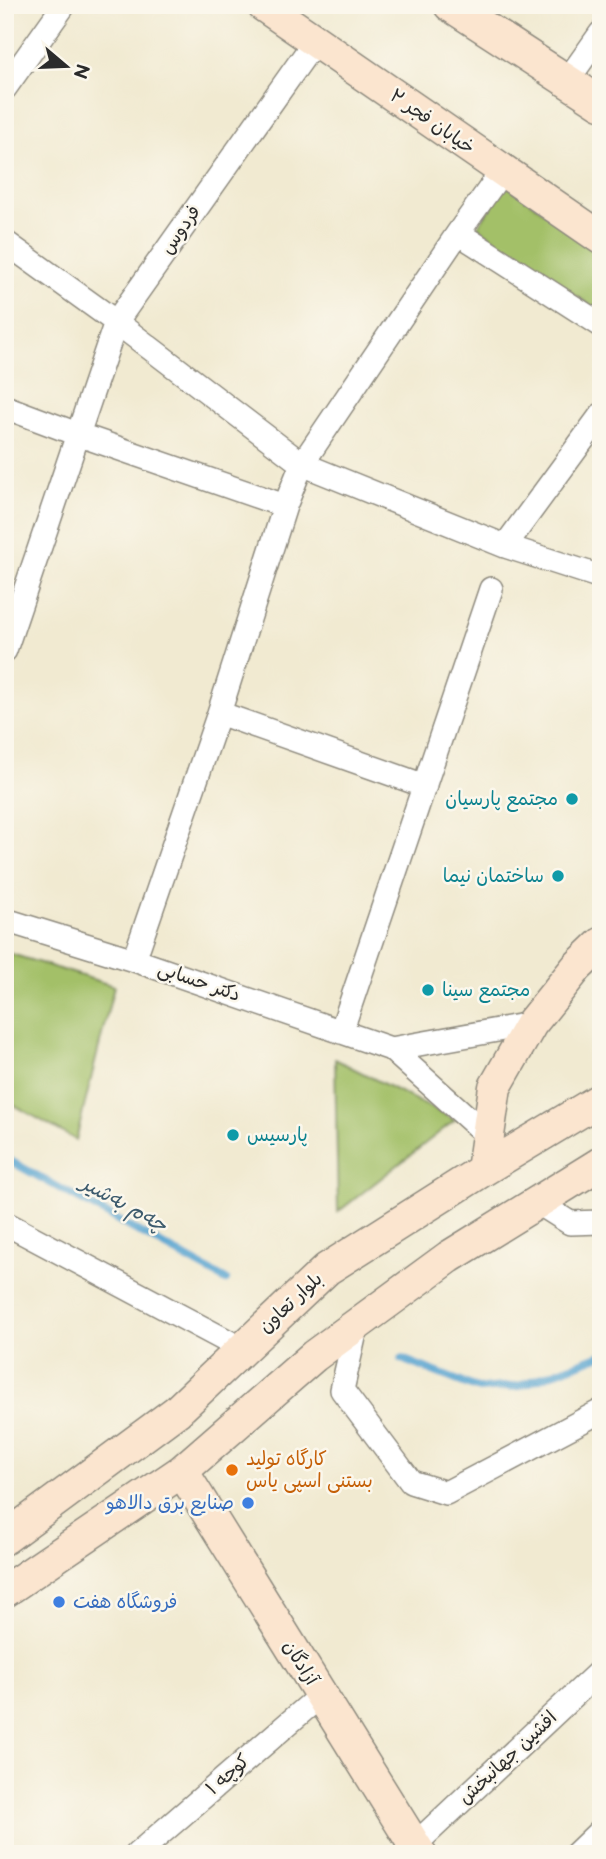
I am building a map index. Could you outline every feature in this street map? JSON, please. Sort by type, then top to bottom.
[{"type":"main road","name":"خیابان فجر ۲","points":[[263,5],[601,238]]},
{"type":"main road","points":[[450,5],[601,103]]},
{"type":"main road","points":[[483,1170],[495,1087],[531,1024],[577,967],[601,944]]},
{"type":"main road","name":"بلوار تعاون","points":[[5,1538],[177,1411],[327,1269],[601,1099]]},
{"type":"main road","points":[[5,1591],[182,1471],[314,1356],[449,1257],[601,1163]]},
{"type":"main road","name":"آزادگان","points":[[182,1471],[413,1851]]},
{"type":"street","points":[[5,88],[64,5]]},
{"type":"street","points":[[567,81],[601,33]]},
{"type":"street","name":"فردوس","points":[[5,650],[116,322],[315,41]]},
{"type":"street","points":[[134,960],[219,713],[285,506],[302,464],[503,170]]},
{"type":"street","points":[[458,233],[601,325]]},
{"type":"street","points":[[5,243],[116,322],[302,464],[505,546],[601,577]]},
{"type":"street","points":[[5,407],[285,506]]},
{"type":"street","points":[[505,546],[601,415]]},
{"type":"street","points":[[341,1032],[491,589]]},
{"type":"street","points":[[219,713],[425,786]]},
{"type":"street","name":"دکتر حسابی","points":[[5,920],[134,960],[391,1049]]},
{"type":"street","points":[[391,1049],[531,1024]]},
{"type":"street","points":[[391,1049],[488,1136]]},
{"type":"street","points":[[537,1202],[570,1223],[601,1222]]},
{"type":"street","points":[[5,1223],[242,1349]]},
{"type":"street","points":[[357,1324],[342,1390],[411,1482],[446,1493],[601,1411]]},
{"type":"street","name":"افشین جهانبخش","points":[[413,1851],[601,1671]]},
{"type":"street","name":"کوچه ۱","points":[[137,1854],[320,1696]]},
{"type":"street","points":[[576,1854],[601,1830]]},
{"type":"green space","points":[[506,185],[601,251],[601,313],[477,227]]},
{"type":"green space","points":[[5,952],[114,986],[76,1140],[5,1100]]},
{"type":"green space","points":[[335,1059],[455,1120],[338,1212]]},
{"type":"waterway","name":"چەم بەشیر","points":[[5,1158],[226,1280]]},
{"type":"waterway","name":"چەم بەشیر","points":[[402,1359],[479,1389],[519,1386],[601,1355]]},
{"type":"place","name":"مجتمع پارسیان","points":[[572,799]]},
{"type":"place","name":"ساختمان نیما","points":[[558,876]]},
{"type":"place","name":"مجتمع سینا","points":[[428,990]]},
{"type":"place","name":"پارسیس","points":[[233,1135]]},
{"type":"place","name":"کارگاه تولید بستنی اسپی یاس","points":[[232,1470]]},
{"type":"place","name":"صنایع برق دالاهو","points":[[248,1503]]},
{"type":"place","name":"فروشگاه هفت","points":[[59,1602]]}]
